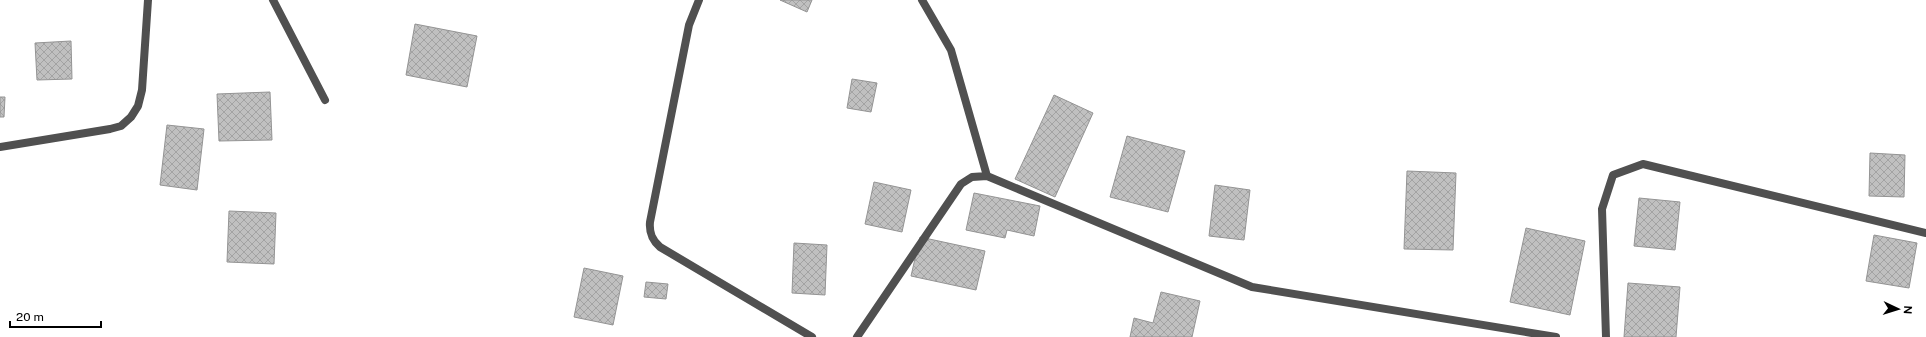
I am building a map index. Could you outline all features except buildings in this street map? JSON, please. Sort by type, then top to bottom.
[{"type":"street","points":[[0,147],[110,129],[121,126],[131,117],[138,106],[142,90],[148,0]]},
{"type":"street","points":[[274,0],[325,100]]},
{"type":"street","points":[[699,0],[689,24],[650,222],[651,237],[660,248],[812,337]]},
{"type":"street","points":[[922,0],[951,50],[987,176]]},
{"type":"street","points":[[1606,337],[1602,209],[1613,175],[1643,164],[1926,233]]},
{"type":"street","points":[[857,337],[961,184],[972,177],[987,176],[1252,287],[1556,337]]}]
